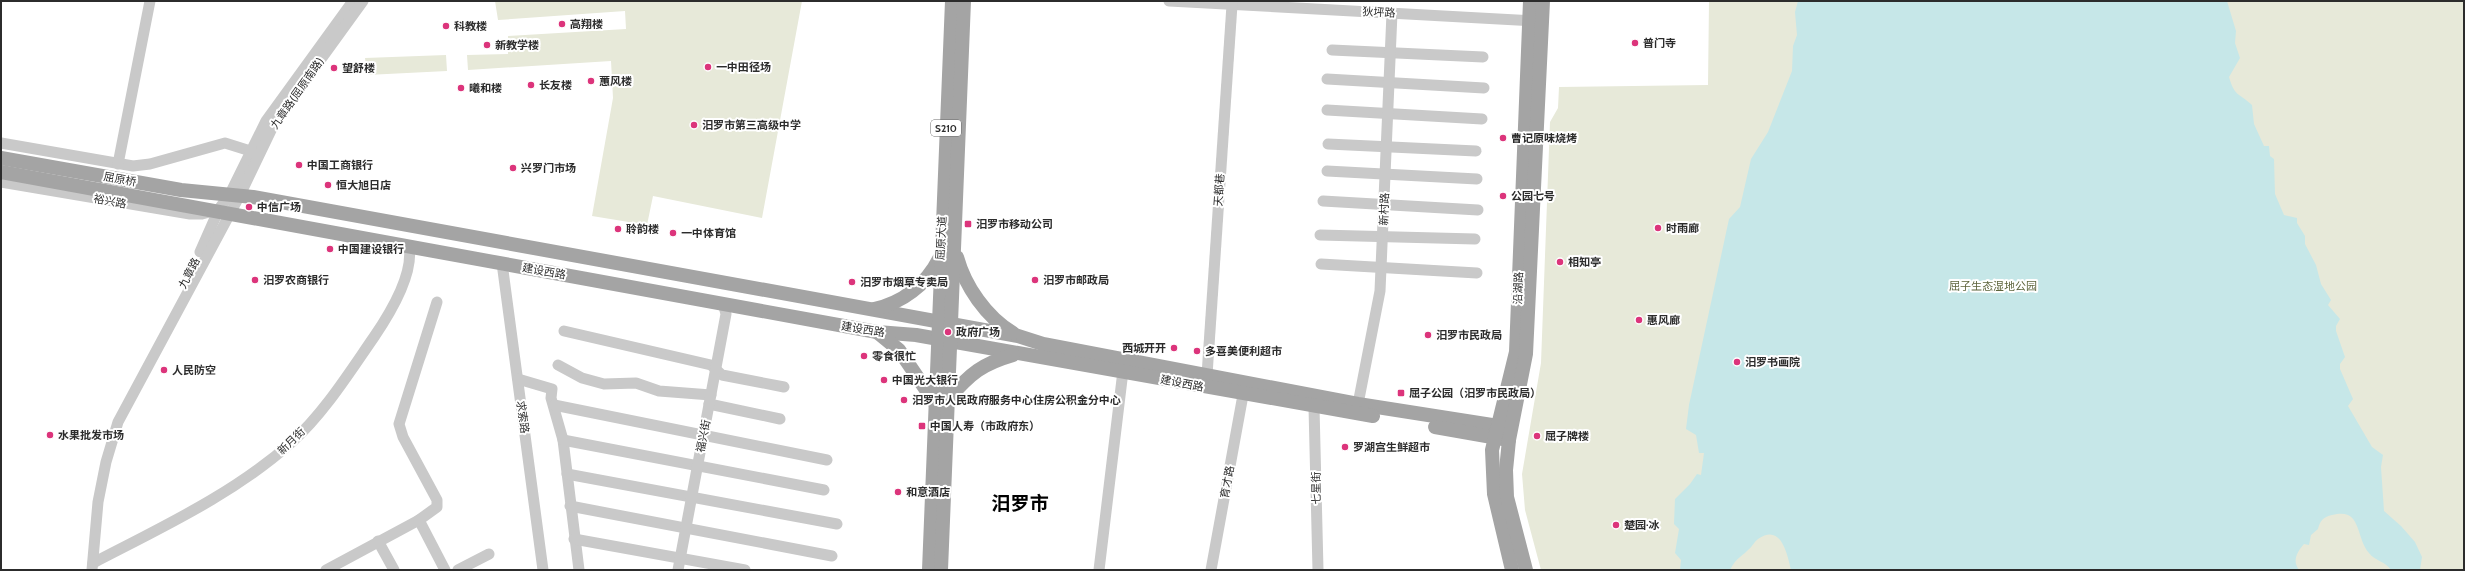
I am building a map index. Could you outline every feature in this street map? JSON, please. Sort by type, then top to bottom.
[{"type":"main road","name":"屈原大道","points":[[941,570],[949,398],[941,255],[952,1]]},
{"type":"main road","name":"屈原大道","points":[[944,323],[953,245],[964,1]]},
{"type":"main road","name":"沿湖路","points":[[1526,570],[1500,496],[1510,434],[1526,354],[1535,21],[1530,1]]},
{"type":"main road","name":"沿湖路","points":[[1512,570],[1492,450],[1516,352],[1535,21],[1543,1]]},
{"type":"main road","name":"屈原桥","points":[[1,158],[181,196],[224,211]]},
{"type":"main road","name":"屈原桥","points":[[1,172],[181,196],[235,194]]},
{"type":"main road","name":"建设西路","points":[[235,194],[867,310],[1018,336],[1043,344],[1358,404],[1440,418],[1510,434]]},
{"type":"main road","name":"建设西路","points":[[224,211],[877,332],[916,335],[1314,407],[1496,430]]},
{"type":"main road","points":[[953,245],[962,274],[968,286],[994,319],[1018,336]]},
{"type":"main road","points":[[867,310],[889,306],[912,292],[928,278],[941,255]]},
{"type":"main road","points":[[877,332],[899,350],[937,406]]},
{"type":"main road","name":"屈原大道","points":[[928,570],[937,406],[945,340]]},
{"type":"main road","points":[[949,398],[965,380],[988,363],[1015,354]]},
{"type":"street","points":[[118,164],[150,1]]},
{"type":"street","points":[[1,143],[118,164],[150,164],[225,142],[255,152],[266,121],[353,1]]},
{"type":"street","name":"九章路(屈原南路)","points":[[235,194],[255,152],[363,1]]},
{"type":"street","name":"狄坪路","points":[[1169,1],[1535,21]]},
{"type":"street","name":"天都巷","points":[[1207,375],[1232,5]]},
{"type":"street","name":"新村路","points":[[1358,404],[1380,291],[1392,13]]},
{"type":"street","points":[[1332,50],[1483,57]]},
{"type":"street","points":[[1328,78],[1484,88]]},
{"type":"street","points":[[1328,110],[1482,119]]},
{"type":"street","points":[[1328,144],[1476,151]]},
{"type":"street","points":[[1328,171],[1477,179]]},
{"type":"street","name":"裕兴路","points":[[1,182],[190,214],[224,211]]},
{"type":"street","name":"九章路","points":[[91,568],[92,503],[101,459],[112,420],[204,244],[235,194]]},
{"type":"street","points":[[1323,201],[1478,210]]},
{"type":"street","points":[[1320,235],[1475,239]]},
{"type":"street","name":"新月街","points":[[91,568],[205,504],[260,468],[293,441],[350,372],[387,318],[402,285],[410,255],[409,246]]},
{"type":"street","name":"求索路","points":[[502,263],[544,570]]},
{"type":"street","points":[[1321,264],[1477,273]]},
{"type":"street","points":[[326,570],[418,520],[437,507],[437,500],[403,437],[399,424],[437,302]]},
{"type":"street","name":"福兴街","points":[[678,570],[726,314],[723,303]]},
{"type":"street","points":[[564,331],[711,365],[722,375],[784,387]]},
{"type":"street","points":[[558,366],[582,378],[604,384],[636,383],[659,391],[710,399],[780,419]]},
{"type":"street","points":[[1099,570],[1123,372]]},
{"type":"street","points":[[518,379],[552,389],[551,398],[563,440],[574,539],[580,570]]},
{"type":"street","name":"育才路","points":[[1211,570],[1243,395]]},
{"type":"street","points":[[554,405],[827,460]]},
{"type":"street","name":"七星街","points":[[1314,407],[1318,570]]},
{"type":"street","points":[[563,440],[824,490]]},
{"type":"street","points":[[567,474],[837,524]]},
{"type":"street","points":[[570,506],[832,556]]},
{"type":"street","points":[[418,520],[445,570]]},
{"type":"street","points":[[574,539],[745,570]]},
{"type":"street","points":[[378,541],[394,570]]},
{"type":"street","points":[[463,569],[489,554]]},
{"type":"green space","name":"一中田径场","points":[[495,1],[802,1],[762,218],[653,196],[647,225],[592,216],[613,98],[611,61],[468,70],[467,55],[508,54],[508,36],[626,29],[625,11],[498,20]]},
{"type":"green space","name":"屈子生态湿地公园","points":[[1709,1],[2464,1],[2464,570],[1541,570],[1525,510],[1522,474],[1541,363],[1550,122],[1558,108],[1559,87],[1708,85]]},
{"type":"green space","points":[[446,55],[447,71],[367,75],[365,58]]},
{"type":"water","name":"屈子生态湿地公园","points":[[1798,1],[2227,1],[2236,31],[2235,43],[2240,58],[2229,77],[2231,83],[2235,91],[2252,105],[2254,124],[2264,146],[2269,146],[2270,156],[2274,159],[2275,194],[2284,215],[2297,218],[2297,223],[2305,236],[2305,244],[2316,265],[2321,284],[2331,300],[2328,305],[2340,319],[2336,326],[2336,331],[2345,357],[2340,364],[2340,369],[2353,399],[2348,406],[2372,447],[2383,455],[2381,467],[2384,511],[2401,526],[2415,542],[2422,557],[2420,570],[2391,570],[2389,567],[2374,558],[2365,546],[2353,519],[2348,515],[2342,514],[2324,518],[2318,529],[2311,535],[2309,545],[2304,544],[2301,547],[2296,557],[2296,563],[2299,570],[1791,570],[1782,542],[1777,537],[1766,535],[1758,539],[1736,561],[1730,570],[1680,570],[1681,560],[1675,553],[1679,529],[1674,524],[1675,499],[1690,484],[1697,474],[1701,475],[1704,453],[1699,453],[1696,435],[1686,429],[1689,405],[1729,219],[1740,207],[1751,159],[1768,132],[1792,71],[1793,46],[1797,35],[1795,12]]},
{"type":"place","name":"高翔楼","points":[[562,24]]},
{"type":"place","name":"科教楼","points":[[446,26]]},
{"type":"place","name":"普门寺","points":[[1635,43]]},
{"type":"place","name":"新教学楼","points":[[487,45]]},
{"type":"place","name":"一中田径场","points":[[708,67]]},
{"type":"place","name":"望舒楼","points":[[334,68]]},
{"type":"place","name":"蕙风楼","points":[[591,81]]},
{"type":"place","name":"长友楼","points":[[531,85]]},
{"type":"place","name":"曦和楼","points":[[461,88]]},
{"type":"place","name":"汨罗市第三高级中学","points":[[694,125]]},
{"type":"place","name":"曹记原味烧烤","points":[[1503,138]]},
{"type":"place","name":"中国工商银行","points":[[299,165]]},
{"type":"place","name":"兴罗门市场","points":[[513,168]]},
{"type":"place","name":"恒大旭日店","points":[[328,185]]},
{"type":"place","name":"公园七号","points":[[1503,196]]},
{"type":"place","name":"中信广场","points":[[249,207]]},
{"type":"place","name":"汨罗市移动公司","points":[[968,224]]},
{"type":"place","name":"时雨廊","points":[[1658,228]]},
{"type":"place","name":"聆韵楼","points":[[618,229]]},
{"type":"place","name":"一中体育馆","points":[[673,233]]},
{"type":"place","name":"中国建设银行","points":[[330,249]]},
{"type":"place","name":"相知亭","points":[[1560,262]]},
{"type":"place","name":"汨罗农商银行","points":[[255,280]]},
{"type":"place","name":"汨罗市邮政局","points":[[1035,280]]},
{"type":"place","name":"汨罗市烟草专卖局","points":[[852,282]]},
{"type":"place","name":"惠风廊","points":[[1639,320]]},
{"type":"place","name":"政府广场","points":[[948,332]]},
{"type":"place","name":"汨罗市民政局","points":[[1428,335]]},
{"type":"place","name":"西城开开","points":[[1174,348]]},
{"type":"place","name":"多喜美便利超市","points":[[1197,351]]},
{"type":"place","name":"零食很忙","points":[[864,356]]},
{"type":"place","name":"汨罗书画院","points":[[1737,362]]},
{"type":"place","name":"人民防空","points":[[164,370]]},
{"type":"place","name":"中国光大银行","points":[[884,380]]},
{"type":"place","name":"屈子公园（汨罗市民政局）","points":[[1401,393]]},
{"type":"place","name":"汨罗市人民政府服务中心住房公积金分中心","points":[[904,400]]},
{"type":"place","name":"中国人寿（市政府东）","points":[[922,426]]},
{"type":"place","name":"水果批发市场","points":[[50,435]]},
{"type":"place","name":"屈子牌楼","points":[[1537,436]]},
{"type":"place","name":"罗湖宫生鲜超市","points":[[1345,447]]},
{"type":"place","name":"和意酒店","points":[[898,492]]},
{"type":"place","name":"楚园·冰","points":[[1616,525]]},
{"type":"district","name":"汨罗市","points":[[1020,503]]}]
